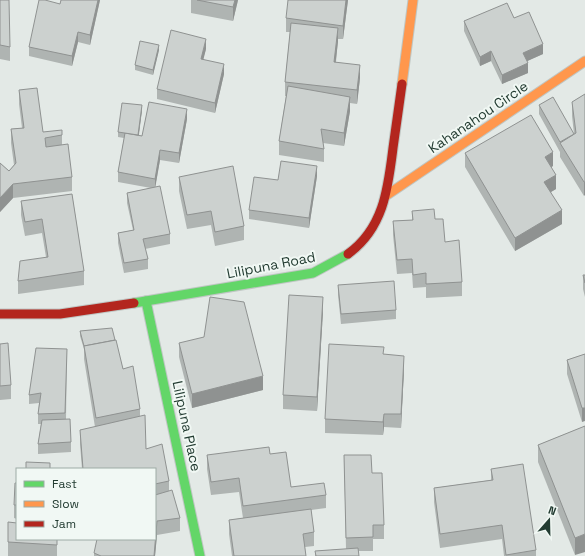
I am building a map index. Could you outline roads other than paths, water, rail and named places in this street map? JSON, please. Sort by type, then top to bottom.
[{"type":"street","name":"Lilipuna Road","points":[[0,314],[60,314],[146,301],[313,273],[330,266],[346,256],[368,234],[380,213],[387,196],[413,0]]},
{"type":"street","name":"Kahanahou Circle","points":[[387,196],[585,61]]},
{"type":"street","name":"Lilipuna Place","points":[[146,301],[200,556]]}]
